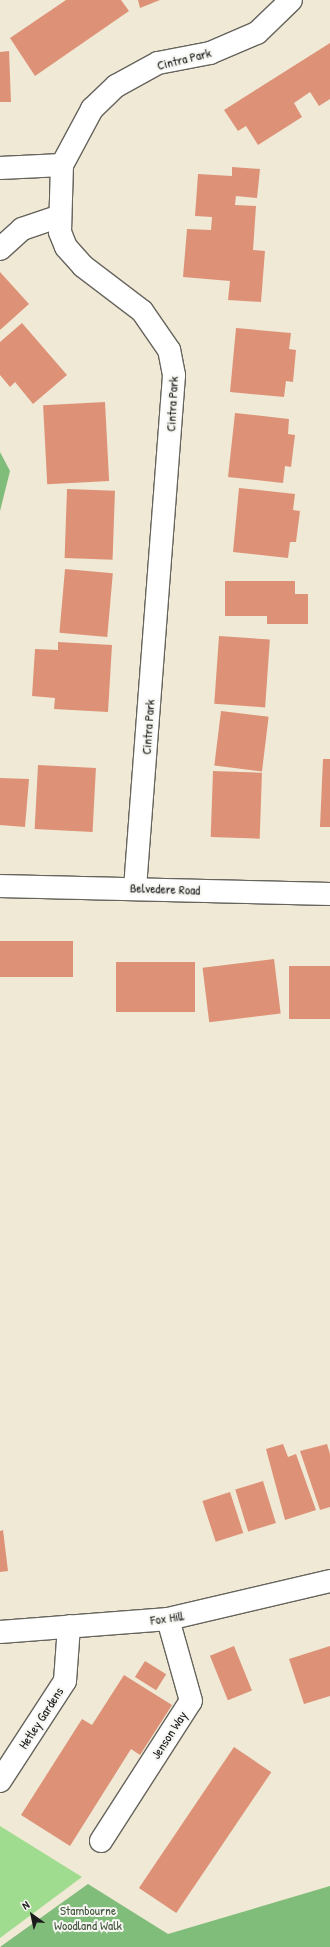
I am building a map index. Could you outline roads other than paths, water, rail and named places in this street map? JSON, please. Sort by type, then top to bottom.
[{"type":"street","name":"Cintra Park","points":[[135,888],[174,375],[169,350],[142,311],[84,266],[66,247],[60,232],[62,165],[92,109],[116,86],[158,63],[210,54],[257,33],[291,0]]},
{"type":"street","points":[[0,168],[62,165]]},
{"type":"street","points":[[0,249],[22,229],[60,216]]},
{"type":"street","name":"Belvedere Road","points":[[0,886],[135,888],[330,894]]},
{"type":"street","name":"Fox Hill","points":[[0,1632],[168,1619],[330,1581]]},
{"type":"street","name":"Jenson Way","points":[[101,1841],[191,1701],[168,1619]]},
{"type":"street","name":"Hetley Gardens","points":[[0,1781],[65,1681],[69,1626]]},
{"type":"park label","name":"Stambourne Woodland Walk","points":[[88,1918]]}]
